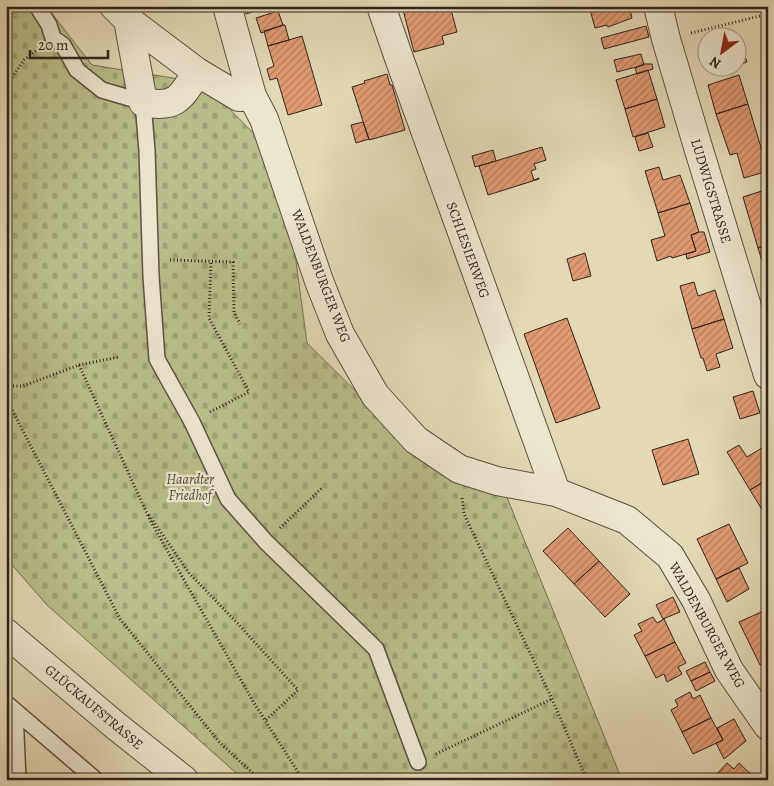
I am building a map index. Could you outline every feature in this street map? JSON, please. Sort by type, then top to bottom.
[{"type":"street","name":"WALDENBURGER WEG","points":[[227,6],[252,96],[264,119],[319,281],[340,334],[375,396],[416,440],[459,469],[497,481],[556,492],[627,520],[670,556],[696,600],[729,670],[768,726]]},
{"type":"street","name":"SCHLESIERWEG","points":[[381,6],[556,492]]},
{"type":"street","name":"LUDWIGSTRASSE","points":[[658,6],[698,148],[768,375]]},
{"type":"street","points":[[121,13],[143,102],[158,105],[172,103],[186,91],[197,72]]},
{"type":"street","points":[[121,13],[197,72],[239,97],[252,96]]},
{"type":"street","name":"GLÜCKAUFSTRASSE","points":[[6,633],[116,726],[184,780]]},
{"type":"lane","points":[[37,6],[49,25],[53,38],[63,45],[78,70],[102,90],[143,102],[147,151],[150,259],[157,359],[192,422],[228,499],[266,542],[376,649],[418,762]]},
{"type":"lane","points":[[11,707],[18,780]]},
{"type":"lane","points":[[11,707],[96,780]]},
{"type":"path","points":[[666,39],[768,14]]},
{"type":"path","points":[[6,86],[24,60],[53,38]]},
{"type":"path","points":[[150,259],[234,262],[234,312],[240,324]]},
{"type":"path","points":[[192,422],[249,392],[209,318],[211,262]]},
{"type":"path","points":[[6,386],[23,386],[79,365],[118,357]]},
{"type":"path","points":[[79,365],[150,520],[254,703],[303,780]]},
{"type":"path","points":[[6,398],[120,619],[220,743],[257,777],[264,780]]},
{"type":"path","points":[[459,469],[464,514],[552,699],[586,780]]},
{"type":"path","points":[[266,542],[323,487]]},
{"type":"path","points":[[145,508],[189,573],[298,690],[266,720]]},
{"type":"path","points":[[418,762],[552,699]]},
{"type":"green space","name":"Haardter Friedhof","points":[[6,6],[46,6],[92,65],[204,83],[262,142],[291,224],[307,343],[413,448],[506,495],[622,780],[244,780],[47,605],[6,558]]},
{"type":"building","points":[[244,6],[272,6],[246,14]]},
{"type":"building","points":[[402,6],[450,6],[457,32],[442,36],[444,44],[414,52]]},
{"type":"building","points":[[589,6],[629,6],[632,18],[608,27],[607,25],[595,28]]},
{"type":"building","points":[[278,11],[283,25],[261,33],[256,18]]},
{"type":"building","points":[[285,25],[289,40],[268,46],[264,31]]},
{"type":"building","points":[[646,26],[649,37],[604,49],[601,38]]},
{"type":"building","points":[[302,36],[322,105],[288,115],[277,78],[270,80],[267,69],[274,66],[268,46]]},
{"type":"building","points":[[641,54],[644,65],[617,72],[614,60]]},
{"type":"building","points":[[644,64],[652,64],[653,69],[637,74],[635,68]]},
{"type":"building","points":[[648,70],[657,99],[625,109],[616,80]]},
{"type":"building","points":[[387,74],[405,130],[369,140],[352,87]]},
{"type":"building","points":[[730,78],[740,78],[748,104],[716,114],[708,85]]},
{"type":"building","points":[[657,99],[665,127],[633,137],[625,109]]},
{"type":"building","points":[[748,104],[768,171],[744,178],[737,153],[730,155],[716,114]]},
{"type":"building","points":[[363,122],[369,139],[356,143],[351,125]]},
{"type":"building","points":[[648,133],[653,147],[639,151],[635,137]]},
{"type":"building","points":[[542,147],[546,160],[534,164],[536,169],[531,171],[534,180],[539,179],[488,195],[479,166]]},
{"type":"building","points":[[493,150],[496,161],[475,167],[472,156]]},
{"type":"building","points":[[659,167],[663,180],[680,175],[690,203],[658,213],[645,171]]},
{"type":"building","points":[[768,189],[768,245],[758,248],[743,197]]},
{"type":"building","points":[[690,203],[699,232],[691,235],[696,251],[657,261],[651,240],[665,236],[658,213]]},
{"type":"building","points":[[704,232],[710,252],[687,259],[686,254],[696,251],[691,235]]},
{"type":"building","points":[[768,245],[768,277],[767,277],[758,248]]},
{"type":"building","points":[[585,253],[591,276],[573,281],[567,259]]},
{"type":"building","points":[[694,282],[698,296],[715,290],[724,319],[692,329],[680,286]]},
{"type":"building","points":[[567,318],[600,408],[556,423],[524,334]]},
{"type":"building","points":[[724,319],[733,348],[716,354],[720,367],[707,371],[692,329]]},
{"type":"building","points":[[753,391],[760,413],[740,419],[733,397]]},
{"type":"building","points":[[688,439],[699,474],[663,485],[652,450]]},
{"type":"building","points":[[739,445],[747,457],[762,448],[768,456],[768,479],[750,490],[727,452]]},
{"type":"building","points":[[768,479],[768,517],[750,490]]},
{"type":"building","points":[[729,524],[748,563],[716,579],[697,539]]},
{"type":"building","points":[[568,528],[599,561],[574,584],[543,551]]},
{"type":"building","points":[[599,561],[630,594],[605,617],[574,584]]},
{"type":"building","points":[[739,568],[749,589],[727,602],[716,579]]},
{"type":"building","points":[[673,597],[680,612],[663,619],[656,605]]},
{"type":"building","points":[[768,609],[768,661],[760,665],[739,622]]},
{"type":"building","points":[[653,617],[657,623],[664,619],[675,642],[645,656],[634,635],[642,631],[638,624]]},
{"type":"building","points":[[675,642],[686,663],[678,667],[682,674],[667,682],[664,674],[656,678],[645,656]]},
{"type":"building","points":[[705,662],[710,672],[691,681],[686,671]]},
{"type":"building","points":[[710,672],[715,681],[696,691],[691,681]]},
{"type":"building","points":[[690,692],[693,699],[700,695],[711,718],[682,732],[671,710],[678,706],[675,700]]},
{"type":"building","points":[[711,718],[723,740],[693,754],[682,732]]},
{"type":"building","points":[[734,719],[746,741],[724,759],[716,743],[723,740],[717,728]]},
{"type":"building","points":[[727,763],[734,769],[739,763],[757,780],[721,780],[716,775]]}]
